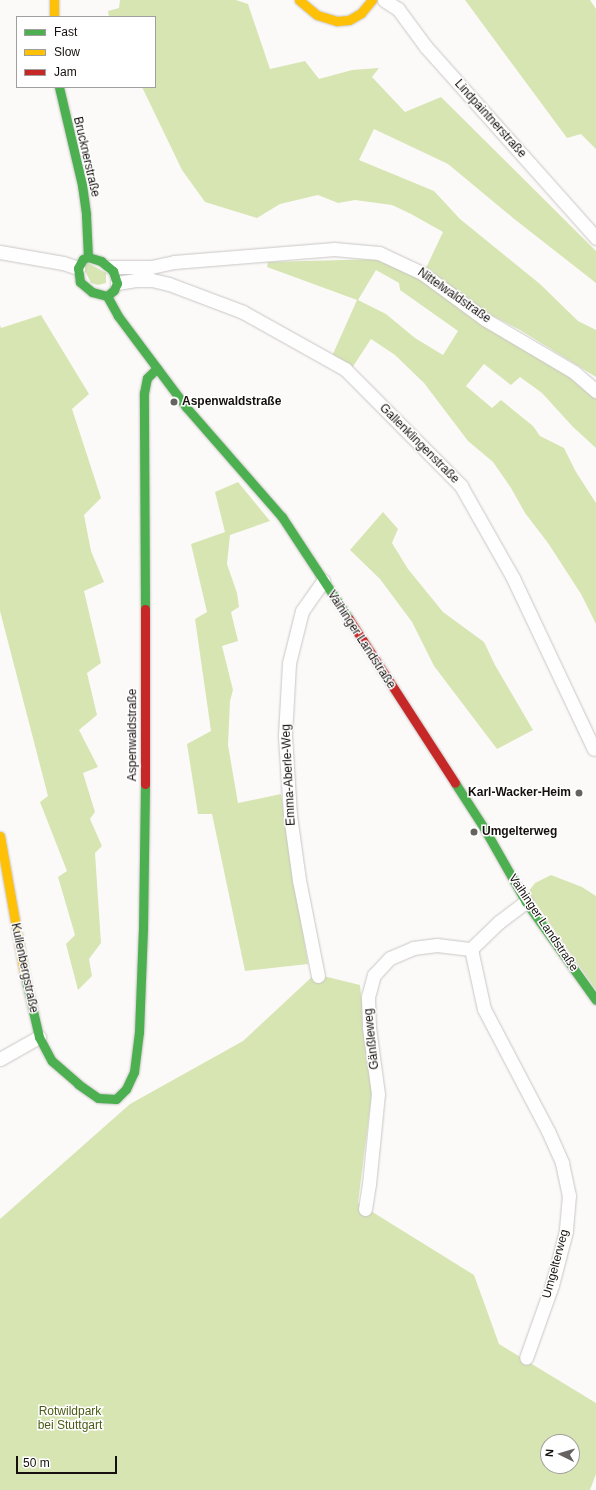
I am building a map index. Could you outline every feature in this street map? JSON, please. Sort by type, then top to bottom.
[{"type":"street","points":[[52,0],[54,16]]},
{"type":"street","points":[[299,0],[317,15],[337,21],[349,20],[361,13],[372,0]]},
{"type":"street","name":"Lindpaintnerstraße","points":[[384,0],[398,9],[426,47],[596,238]]},
{"type":"street","name":"Brucknerstraße","points":[[58,88],[82,185],[86,214],[88,257]]},
{"type":"street","name":"Nittelwaldstraße","points":[[110,267],[152,273],[174,262],[334,249],[379,253],[422,273],[486,320],[574,372],[596,391]]},
{"type":"street","points":[[0,252],[63,263],[78,268]]},
{"type":"street","points":[[88,257],[101,261],[110,267],[117,283],[114,290],[107,296],[99,296],[84,286],[78,277],[78,268],[83,259],[88,257]]},
{"type":"street","name":"Gallenklingenstraße","points":[[117,283],[136,280],[152,273],[169,284],[243,312],[345,369],[460,486],[512,578],[594,749]]},
{"type":"street","name":"Vaihinger Landstraße","points":[[107,296],[118,316],[214,441],[282,517],[484,828],[526,902],[596,1000]]},
{"type":"street","name":"Aspenwaldstraße","points":[[116,1099],[126,1088],[134,1072],[139,1032],[143,929],[145,803],[144,393],[147,378],[157,368]]},
{"type":"street","name":"Emma-Aberle-Weg","points":[[318,976],[299,880],[290,815],[285,735],[289,664],[302,611],[323,581]]},
{"type":"street","name":"Kullenbergstraße","points":[[0,836],[5,896],[39,1037],[52,1061],[78,1084],[98,1098],[116,1099]]},
{"type":"street","points":[[471,949],[499,922],[526,902]]},
{"type":"street","name":"Gänßleweg","points":[[365,1209],[370,1184],[378,1094],[369,1027],[368,997],[374,975],[390,958],[413,948],[437,945],[471,949]]},
{"type":"street","name":"Umgelterweg","points":[[471,949],[484,1009],[548,1131],[562,1163],[569,1195],[566,1231],[552,1284],[526,1358]]},
{"type":"street","points":[[0,1058],[39,1037]]},
{"type":"green space","points":[[120,0],[236,0],[248,4],[270,69],[305,61],[319,79],[352,70],[379,68],[372,77],[405,112],[441,97],[596,251],[596,283],[513,218],[448,164],[374,129],[359,160],[434,191],[460,219],[540,284],[578,321],[596,330],[596,377],[520,330],[489,314],[426,268],[443,232],[392,205],[355,200],[338,203],[318,195],[280,204],[257,218],[205,202],[182,170],[142,88],[156,88],[156,16],[109,16],[108,11],[119,8]]},
{"type":"green space","points":[[465,0],[590,0],[596,9],[596,149],[581,134],[567,138]]},
{"type":"green space","points":[[380,259],[419,277],[573,379],[596,399],[596,448],[573,427],[542,393],[520,377],[511,385],[484,364],[466,386],[492,408],[501,400],[533,426],[540,436],[564,448],[576,472],[596,503],[596,624],[581,594],[548,543],[525,513],[511,488],[493,462],[468,441],[424,383],[395,355],[371,339],[352,368],[332,356],[357,300],[267,267],[268,262]],"holes":[[[376,270],[399,283],[400,290],[458,331],[443,355],[415,338],[386,314],[358,300]]]},
{"type":"green space","points":[[88,263],[106,273],[106,283],[98,285],[91,283],[83,267]]},
{"type":"green space","points":[[41,315],[89,394],[72,409],[101,498],[84,515],[91,551],[104,582],[84,591],[101,663],[87,673],[97,715],[79,730],[98,767],[83,773],[95,812],[90,819],[102,846],[95,853],[101,943],[89,959],[92,976],[78,990],[66,944],[75,935],[58,877],[67,871],[40,802],[48,796],[0,611],[0,325],[1,328]]},
{"type":"green space","points":[[238,482],[270,521],[230,535],[227,564],[237,593],[239,607],[231,612],[238,641],[222,646],[233,690],[230,701],[228,745],[238,803],[281,794],[308,964],[245,971],[212,814],[198,814],[187,744],[211,731],[195,619],[207,612],[191,544],[225,532],[215,492]]},
{"type":"green space","points":[[383,512],[398,529],[392,543],[408,569],[443,612],[484,642],[495,665],[533,730],[497,749],[434,666],[412,622],[380,579],[350,550]]},
{"type":"green space","points":[[551,875],[582,887],[596,896],[596,990],[528,892],[535,883]]},
{"type":"green space","name":"Rotwildpark bei Stuttgart","points":[[315,974],[360,985],[372,1092],[358,1203],[474,1275],[499,1344],[596,1403],[596,1474],[590,1490],[0,1490],[0,1219],[130,1104],[243,1041]]},
{"type":"traffic: fast","points":[[59,88],[82,185],[86,215],[88,257]]},
{"type":"traffic: fast","points":[[88,257],[101,261],[113,271],[117,283],[114,290],[107,296],[92,292],[80,282],[78,268],[83,259],[88,257]]},
{"type":"traffic: fast","points":[[107,296],[118,316],[186,407],[282,517],[349,619]]},
{"type":"traffic: fast","points":[[145,609],[144,393],[147,378],[157,368]]},
{"type":"traffic: fast","points":[[455,783],[484,828],[526,902],[596,1000]]},
{"type":"traffic: fast","points":[[24,972],[39,1037],[52,1061],[78,1084],[98,1098],[116,1099],[126,1089],[134,1072],[139,1032],[143,929],[145,784]]},
{"type":"traffic: slow","points":[[54,0],[54,16]]},
{"type":"traffic: slow","points":[[299,0],[317,15],[337,21],[349,20],[361,13],[372,0]]},
{"type":"traffic: slow","points":[[0,836],[24,972]]},
{"type":"traffic: jam","points":[[145,609],[145,784]]},
{"type":"traffic: jam","points":[[349,619],[455,783]]},
{"type":"place","name":"Aspenwaldstraße","points":[[174,402]]},
{"type":"place","name":"Karl-Wacker-Heim","points":[[579,793]]},
{"type":"place","name":"Umgelterweg","points":[[474,832]]}]
